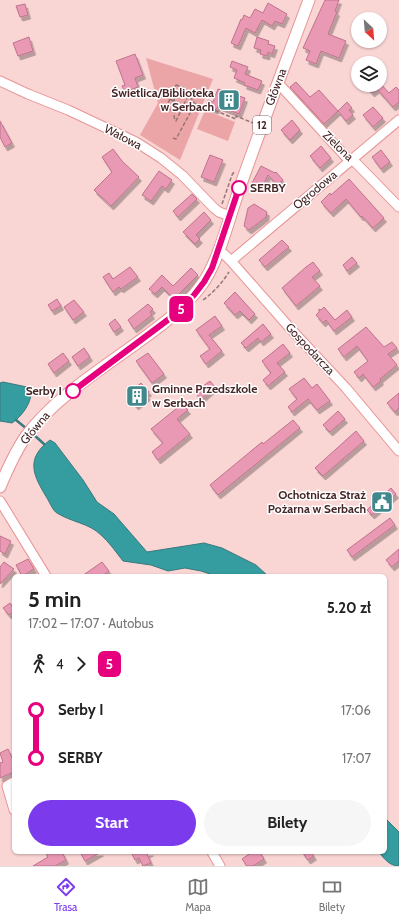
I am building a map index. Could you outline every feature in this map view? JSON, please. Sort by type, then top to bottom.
[{"type":"main road","name":"Główna","points":[[0,487],[14,456],[26,436],[34,427],[58,403],[149,334],[183,306],[204,282],[212,268],[218,252],[309,0]]},
{"type":"street","name":"Wałowa","points":[[0,81],[68,110],[136,142],[161,158],[182,175],[219,212],[230,216]]},
{"type":"street","name":"Zielona","points":[[278,83],[346,157],[356,163],[399,207]]},
{"type":"street","name":"Ogrodowa","points":[[231,261],[399,120]]},
{"type":"street","name":"Gospodarcza","points":[[218,252],[224,254],[231,261],[289,327],[346,388],[399,451]]},
{"type":"street","points":[[0,501],[45,574]]},
{"type":"street","points":[[12,783],[7,786],[12,803]]},
{"type":"street","points":[[213,854],[220,866]]},
{"type":"path","points":[[176,85],[184,88],[180,96],[173,92],[176,85]]},
{"type":"path","points":[[180,122],[174,117],[176,110],[173,101],[176,93],[179,91],[192,98],[195,104]]},
{"type":"path","points":[[176,120],[188,96]]},
{"type":"path","points":[[170,99],[173,101],[177,103],[173,111],[166,107],[170,99]]},
{"type":"path","points":[[195,104],[236,118],[236,116],[253,123]]},
{"type":"path","points":[[173,138],[176,139],[195,104]]},
{"type":"shaded area","points":[[146,58],[213,79],[180,160],[140,135],[158,103]]},
{"type":"shaded area","points":[[205,110],[235,122],[228,141],[197,129]]},
{"type":"water","points":[[3,382],[27,387],[31,393],[31,397],[25,410],[12,423],[0,421],[0,383]]},
{"type":"water","points":[[50,440],[55,443],[83,480],[97,502],[114,514],[147,552],[204,543],[222,548],[256,565],[266,574],[210,574],[185,568],[168,571],[151,565],[123,561],[107,541],[96,531],[62,516],[53,509],[35,475],[34,461],[42,447]]},
{"type":"water","points":[[387,820],[399,832],[399,866],[385,860],[380,854],[387,854]]},
{"type":"building","points":[[325,0],[339,0],[335,11],[337,12],[328,34],[346,41],[339,58],[321,51],[316,64],[306,60],[310,51],[303,48]]},
{"type":"building","points":[[268,3],[287,14],[282,24],[275,21],[272,26],[262,20],[255,33],[246,28],[238,46],[231,43],[244,15],[250,18],[255,9],[263,13]]},
{"type":"building","points":[[25,4],[28,15],[20,17],[16,6]]},
{"type":"building","points":[[29,37],[33,51],[18,56],[13,43]]},
{"type":"building","points":[[257,37],[269,41],[268,44],[275,46],[272,54],[268,52],[267,56],[260,54],[261,50],[254,48]]},
{"type":"building","points":[[135,54],[143,75],[135,78],[138,87],[125,92],[122,86],[125,85],[116,61]]},
{"type":"building","points":[[232,61],[248,67],[245,74],[262,81],[258,90],[244,85],[245,83],[234,78],[237,70],[230,67]]},
{"type":"building","points":[[296,82],[310,97],[319,90],[338,111],[324,124],[290,87]]},
{"type":"building","points":[[396,87],[399,90],[399,102],[393,107],[380,92],[387,92],[387,91],[389,93]]},
{"type":"building","name":"Świetlica/Biblioteka w Serbach","points":[[218,89],[245,98],[239,114],[218,106],[216,110],[206,107],[208,100],[213,102]]},
{"type":"building","points":[[347,102],[352,108],[349,110],[353,115],[346,121],[338,111]]},
{"type":"building","points":[[373,107],[383,118],[373,127],[363,115]]},
{"type":"building","points":[[292,120],[300,130],[290,140],[281,130]]},
{"type":"building","points":[[0,121],[12,143],[5,147],[0,137]]},
{"type":"building","points":[[321,146],[331,158],[320,168],[310,156]]},
{"type":"building","points":[[113,149],[122,161],[139,177],[111,206],[94,190],[112,172],[102,157]]},
{"type":"building","points":[[381,150],[390,162],[381,169],[372,157]]},
{"type":"building","points":[[210,155],[223,160],[214,182],[201,177]]},
{"type":"building","points":[[261,166],[275,173],[276,172],[283,180],[277,185],[268,175],[262,188],[252,183]]},
{"type":"building","points":[[159,171],[172,180],[166,189],[162,186],[151,201],[142,195]]},
{"type":"building","points":[[349,179],[384,218],[373,228],[362,216],[361,217],[346,199],[331,213],[321,202],[330,193],[331,195]]},
{"type":"building","points":[[192,194],[197,199],[178,217],[173,211]]},
{"type":"building","points":[[254,204],[267,212],[266,217],[249,230],[244,226],[248,208]]},
{"type":"building","points":[[204,212],[211,220],[196,235],[200,239],[195,244],[183,232]]},
{"type":"building","points":[[282,240],[289,247],[265,267],[259,260]]},
{"type":"building","points":[[352,257],[357,263],[347,271],[343,265]]},
{"type":"building","points":[[313,262],[320,271],[312,277],[320,286],[296,306],[282,288]]},
{"type":"building","points":[[130,267],[138,277],[121,289],[119,287],[113,292],[103,277],[109,273],[113,279]]},
{"type":"building","points":[[191,268],[198,275],[174,299],[162,287],[155,294],[149,289],[162,275],[173,286]]},
{"type":"building","points":[[235,292],[255,314],[249,320],[240,311],[235,315],[224,303]]},
{"type":"building","points":[[57,299],[61,306],[52,311],[48,305]]},
{"type":"building","points":[[74,300],[84,312],[73,320],[64,307]]},
{"type":"building","points":[[148,304],[153,309],[150,312],[152,315],[134,329],[128,320]]},
{"type":"building","points":[[324,307],[335,320],[347,310],[352,317],[334,331],[326,320],[323,323],[316,315],[319,312],[319,309],[321,310]]},
{"type":"building","points":[[215,316],[222,326],[209,335],[222,351],[206,364],[200,356],[210,349],[196,330]]},
{"type":"building","points":[[115,319],[121,327],[114,332],[109,324]]},
{"type":"building","points":[[263,324],[271,334],[261,342],[258,338],[246,348],[241,343]]},
{"type":"building","points":[[366,327],[384,347],[392,342],[397,348],[388,354],[397,365],[373,387],[363,374],[359,378],[354,372],[368,361],[357,346],[344,357],[338,349]]},
{"type":"building","points":[[283,344],[290,353],[277,363],[285,372],[268,386],[263,380],[271,373],[262,361]]},
{"type":"building","points":[[84,348],[90,357],[78,366],[72,357]]},
{"type":"building","points":[[63,353],[69,361],[54,373],[48,364]]},
{"type":"building","points":[[148,353],[164,374],[152,383],[136,361]]},
{"type":"building","points":[[304,378],[312,388],[317,384],[330,401],[317,410],[308,399],[292,412],[288,407],[297,399],[289,389]]},
{"type":"building","points":[[210,381],[215,387],[201,399],[195,392]]},
{"type":"building","name":"Gminne Przedszkole w Serbach","points":[[141,383],[149,392],[146,394],[148,396],[136,406],[126,395]]},
{"type":"building","points":[[399,393],[399,408],[395,412],[387,403]]},
{"type":"building","points":[[182,404],[188,410],[177,419],[190,434],[158,460],[152,452],[163,443],[151,429]]},
{"type":"building","points":[[338,411],[345,419],[330,432],[323,425]]},
{"type":"building","points":[[293,420],[300,428],[218,495],[210,485],[262,442],[263,444]]},
{"type":"building","points":[[356,431],[364,441],[323,476],[315,468]]},
{"type":"building","name":"Ochotnicza Straż Pożarna w Serbach","points":[[391,488],[396,494],[372,515],[367,510]]},
{"type":"building","points":[[390,518],[395,525],[352,557],[347,550]]},
{"type":"building","points":[[0,536],[11,541],[5,554],[0,551]]},
{"type":"building","points":[[399,549],[399,561],[392,567],[386,560]]},
{"type":"building","points":[[28,559],[34,569],[25,574],[21,574],[16,565]]},
{"type":"building","points":[[4,562],[14,569],[0,584],[0,567]]},
{"type":"building","points":[[102,562],[109,571],[105,574],[85,574]]},
{"type":"building","points":[[10,603],[12,606],[12,613],[9,615],[3,608]]},
{"type":"building","points":[[8,749],[12,758],[12,773],[0,778],[0,763],[3,762],[0,753]]},
{"type":"building","points":[[46,854],[63,854],[66,860],[55,866],[33,866],[48,857]]},
{"type":"building","points":[[81,854],[97,854],[85,861]]},
{"type":"building","points":[[132,854],[147,854],[151,863],[143,866],[139,858],[135,860]]},
{"type":"building","points":[[249,854],[261,854],[264,859],[253,866],[247,866],[242,859]]},
{"type":"building","points":[[304,854],[312,854],[314,856],[308,860]]},
{"type":"waterway","points":[[16,420],[27,429]]},
{"type":"waterway","points":[[33,434],[44,444]]},
{"type":"bus line","name":"5","points":[[73,391],[173,316],[194,295],[212,268],[239,188]]},
{"type":"place","name":"Świetlica/Biblioteka w Serbach","points":[[229,100]]},
{"type":"place","name":"SERBY","points":[[239,188]]},
{"type":"place","name":"Serby I","points":[[73,391]]},
{"type":"place","name":"Gminne Przedszkole w Serbach","points":[[137,396]]},
{"type":"place","name":"Ochotnicza Straż Pożarna w Serbach","points":[[382,502]]}]
